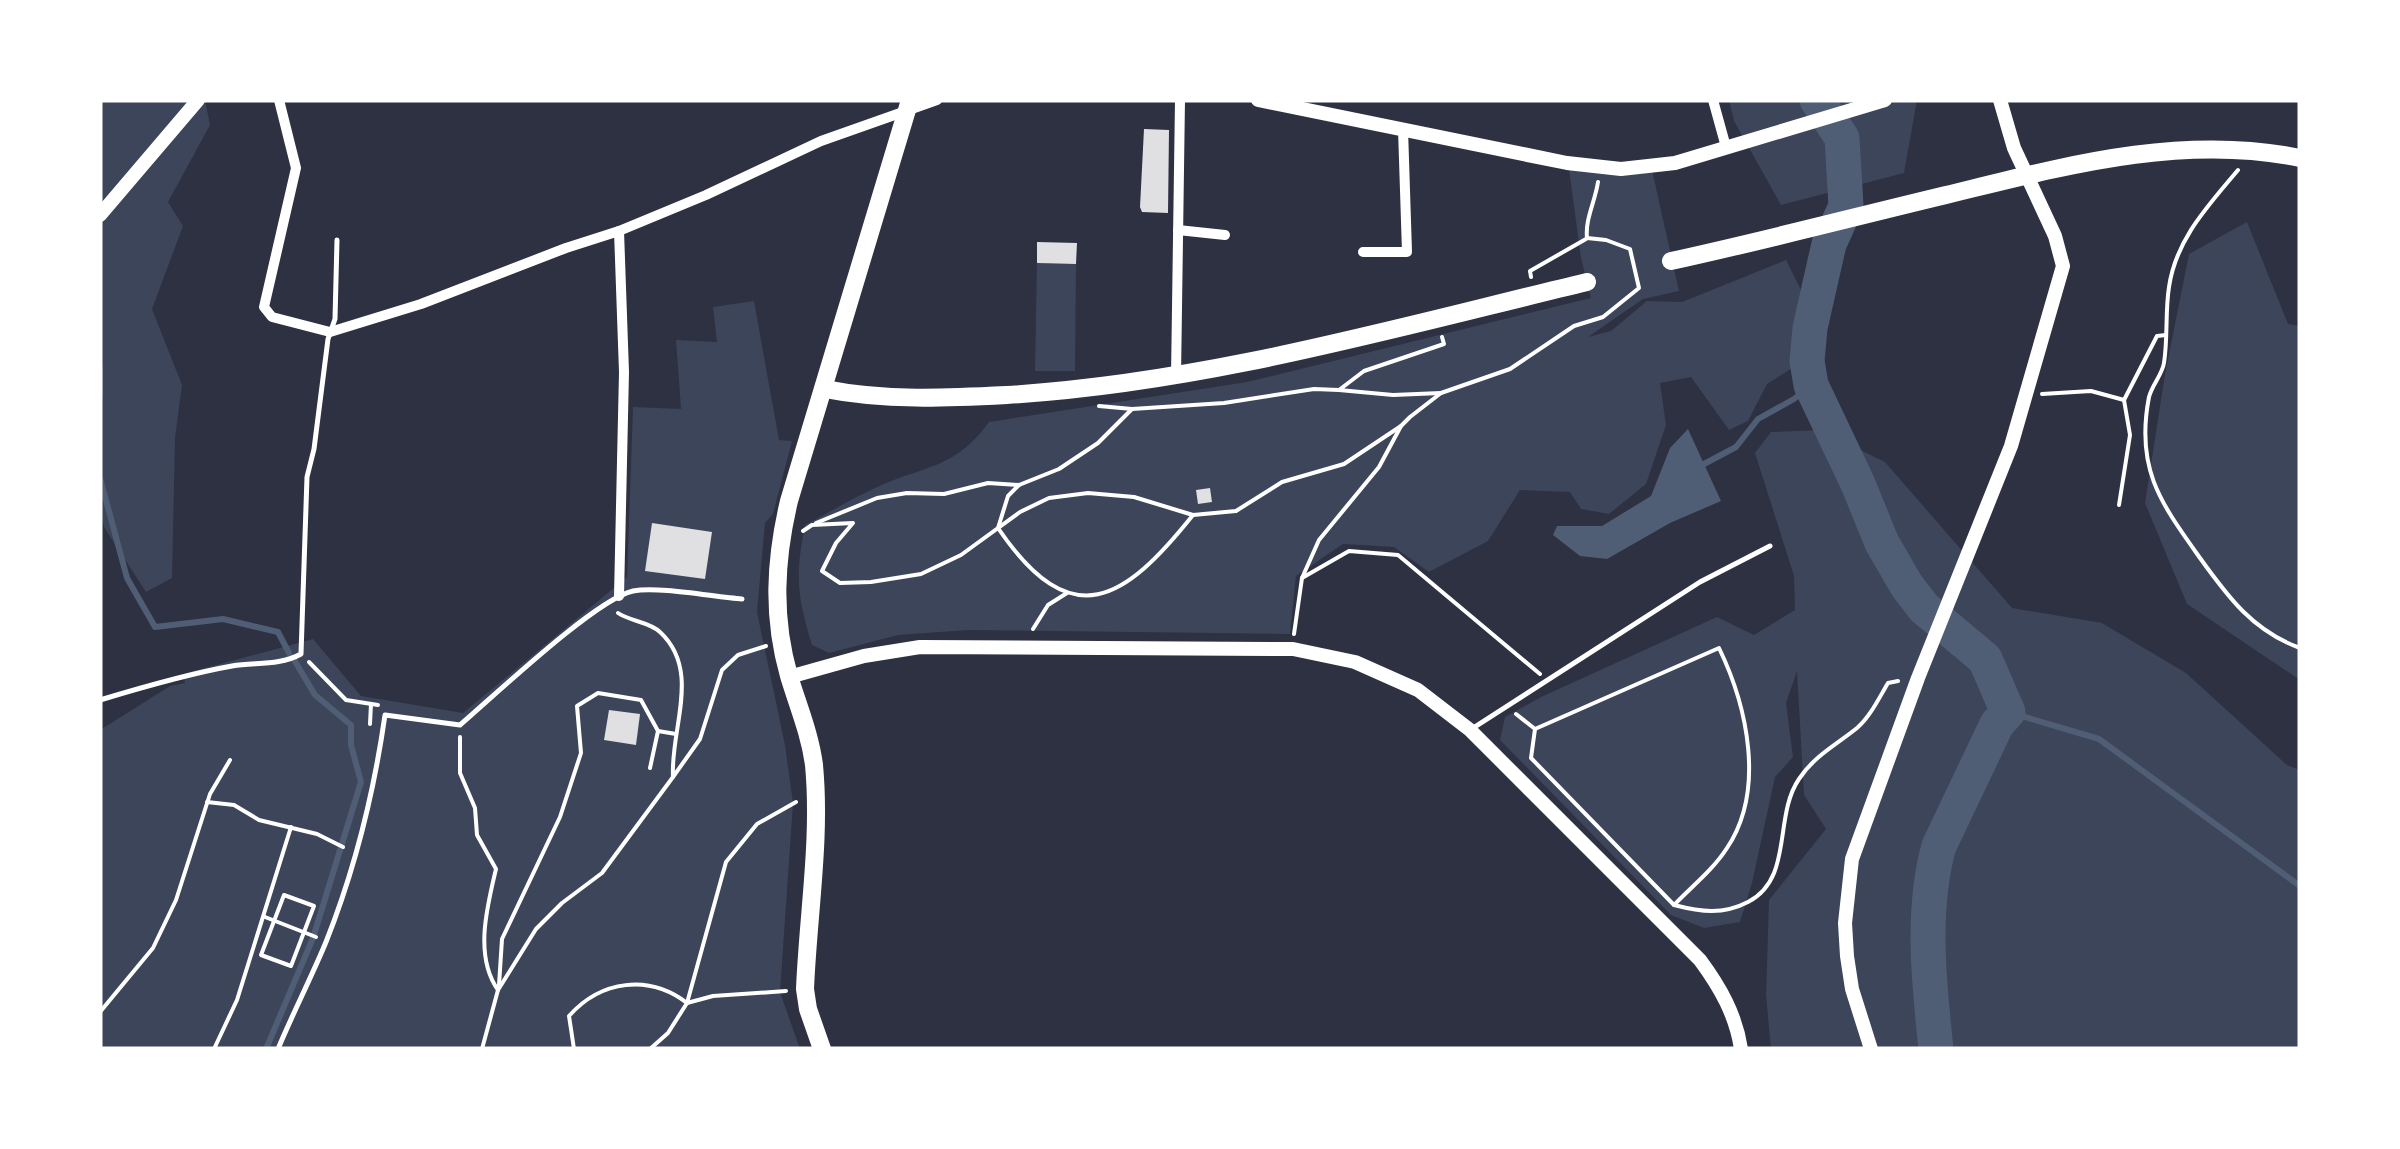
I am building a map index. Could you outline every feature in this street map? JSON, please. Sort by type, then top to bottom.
[{"type":"main road","points":[[822,1049],[805,989],[816,796],[810,741],[789,677],[777,611],[779,552],[789,501],[826,389],[908,105]]},
{"type":"main road","points":[[1671,262],[2027,176],[2148,153],[2219,149],[2300,158]]},
{"type":"main road","points":[[826,389],[889,397],[981,396],[1072,391],[1176,377],[1586,282]]},
{"type":"street","points":[[100,215],[198,100]]},
{"type":"street","points":[[279,100],[296,168],[264,308],[272,317],[330,332],[422,304],[619,231],[706,195],[774,160],[908,105],[936,100]]},
{"type":"street","points":[[1176,377],[1180,100]]},
{"type":"street","points":[[1258,100],[1567,163],[1620,169],[1676,163],[1885,100]]},
{"type":"street","points":[[1713,100],[1726,147]]},
{"type":"street","points":[[1871,1049],[1852,990],[1845,923],[1847,890],[1864,822],[2012,446],[2063,266],[2056,236],[2014,148],[2000,100]]},
{"type":"street","points":[[1363,252],[1406,252],[1403,130]]},
{"type":"street","points":[[1178,230],[1224,234]]},
{"type":"street","points":[[619,231],[624,372],[619,596]]},
{"type":"street","points":[[789,677],[892,650],[920,647],[1293,649],[1355,662],[1389,675],[1418,690],[1470,730],[1700,960],[1720,987],[1741,1049]]},
{"type":"lane","points":[[100,700],[235,666],[286,662],[301,654],[307,477],[335,319],[336,240]]},
{"type":"lane","points":[[1470,730],[1700,582],[1770,546]]},
{"type":"lane","points":[[278,1049],[326,941],[358,849],[376,778],[385,715],[460,724],[557,642],[619,596],[636,590],[742,600]]},
{"type":"path","points":[[2253,152],[2198,218],[2177,254],[2169,285],[2164,367],[2150,392],[2144,426],[2147,462],[2160,499],[2177,529],[2243,614],[2268,633],[2300,648]]},
{"type":"path","points":[[1587,238],[1585,223],[1598,183]]},
{"type":"path","points":[[1095,403],[1132,408],[1224,403],[1314,389],[1392,395],[1440,393],[1510,369],[1574,326],[1603,316],[1639,288],[1630,249],[1587,238],[1530,271],[1532,281]]},
{"type":"path","points":[[1339,390],[1364,371],[1444,344],[1441,335]]},
{"type":"path","points":[[2119,505],[2130,436],[2124,400],[2157,336],[2166,335]]},
{"type":"path","points":[[2028,395],[2091,391],[2124,400]]},
{"type":"path","points":[[812,525],[853,523],[836,543],[822,571],[840,583],[871,582],[920,574],[961,555],[1020,512],[1049,498],[1088,493],[1134,497],[1193,515],[1236,511],[1282,482],[1344,464],[1401,426],[1440,393]]},
{"type":"path","points":[[998,528],[1008,496],[1019,486],[1059,468],[1098,443],[1132,408]]},
{"type":"path","points":[[1293,649],[1302,578],[1320,540],[1379,468],[1401,426]]},
{"type":"path","points":[[803,531],[877,498],[908,492],[944,494],[988,483],[1019,486]]},
{"type":"path","points":[[998,528],[1014,552],[1067,593],[1086,598],[1125,586],[1167,548],[1193,515]]},
{"type":"path","points":[[1302,578],[1349,550],[1398,555],[1532,666]]},
{"type":"path","points":[[1033,629],[1048,605],[1067,593]]},
{"type":"path","points":[[618,616],[659,630],[678,656],[684,677],[674,777]]},
{"type":"path","points":[[498,990],[536,929],[602,872],[674,777],[700,739],[722,670],[738,655],[771,645]]},
{"type":"path","points":[[1535,729],[1719,648],[1736,683],[1742,708],[1747,737],[1747,792],[1740,823],[1726,849],[1674,906]]},
{"type":"path","points":[[301,654],[346,700],[388,707]]},
{"type":"path","points":[[1535,729],[1530,758],[1674,906],[1701,912],[1732,910],[1764,894],[1776,872],[1792,790],[1808,766],[1824,750],[1858,728],[1888,683],[1918,678]]},
{"type":"path","points":[[482,1049],[498,990],[502,939],[554,830],[581,752],[577,706],[598,693],[641,700],[658,731],[650,768]]},
{"type":"path","points":[[368,717],[371,704]]},
{"type":"path","points":[[1514,713],[1535,729]]},
{"type":"path","points":[[460,724],[460,773],[475,808],[477,835],[496,869],[484,936],[488,976],[498,990]]},
{"type":"path","points":[[658,731],[676,734]]},
{"type":"path","points":[[100,1012],[153,948],[176,900],[207,802],[230,760]]},
{"type":"path","points":[[650,1049],[668,1032],[687,1003],[726,862],[757,824],[802,800]]},
{"type":"path","points":[[207,802],[234,805],[258,820],[317,834],[348,848]]},
{"type":"path","points":[[214,1049],[237,1000],[290,827]]},
{"type":"path","points":[[284,894],[314,906],[307,934],[291,966],[261,955],[274,921],[284,894]]},
{"type":"path","points":[[264,917],[307,934]]},
{"type":"path","points":[[574,1049],[570,1016],[579,1005],[601,992],[640,983],[658,986],[687,1003],[713,996],[805,989]]},
{"type":"shaded area","points":[[100,100],[205,100],[210,125],[168,202],[183,226],[152,309],[182,385],[175,438],[172,578],[146,592],[104,527],[100,509]]},
{"type":"shaded area","points":[[1729,100],[1917,100],[1904,173],[1781,205],[1734,121]]},
{"type":"shaded area","points":[[1569,169],[1652,170],[1679,291],[1643,299],[1588,337],[1611,331],[1647,301],[1682,302],[1786,260],[1805,298],[1794,367],[1767,384],[1748,421],[1729,430],[1691,377],[1660,383],[1666,425],[1646,484],[1609,514],[1581,509],[1570,492],[1520,490],[1488,541],[1429,572],[1394,547],[1343,544],[1296,576],[1290,634],[968,630],[898,635],[829,653],[812,645],[799,586],[805,525],[875,488],[950,458],[989,422],[1247,382],[1591,298],[1581,258]]},
{"type":"shaded area","points":[[2247,222],[2288,324],[2300,326],[2300,680],[2187,604],[2145,503],[2189,254]]},
{"type":"shaded area","points":[[1037,263],[1076,264],[1075,371],[1035,371]]},
{"type":"shaded area","points":[[754,301],[779,440],[792,441],[773,514],[765,523],[757,612],[793,803],[780,992],[800,1049],[100,1049],[100,730],[170,686],[185,683],[183,674],[313,639],[361,696],[463,713],[627,577],[633,407],[681,409],[676,340],[717,342],[713,307]]},
{"type":"shaded area","points":[[1688,429],[1721,501],[1670,523],[1607,559],[1580,556],[1553,535],[1557,526],[1602,526],[1651,496],[1670,448]]},
{"type":"shaded area","points":[[1820,430],[1885,462],[2012,608],[2102,623],[2186,673],[2287,765],[2300,770],[2300,1049],[1771,1049],[1766,995],[1769,900],[1826,829],[1804,795],[1797,671],[1786,703],[1793,757],[1775,777],[1740,922],[1704,928],[1671,915],[1500,740],[1505,717],[1717,617],[1754,635],[1795,610],[1794,576],[1755,453],[1771,432]]},
{"type":"building","points":[[1144,129],[1169,130],[1168,213],[1142,212],[1140,207]]},
{"type":"building","points":[[1037,242],[1077,243],[1076,264],[1037,263]]},
{"type":"building","points":[[1210,488],[1212,502],[1198,504],[1196,490]]},
{"type":"building","points":[[652,523],[712,532],[705,579],[645,571]]},
{"type":"building","points":[[609,710],[640,714],[636,745],[604,740]]},
{"type":"waterway","points":[[1817,100],[1842,138],[1846,206],[1829,244],[1810,328],[1807,361],[1811,385],[1882,543],[1907,586],[1924,608],[1985,659],[2008,712],[1997,724],[1939,846],[1933,870],[1928,947],[1936,1049]]},
{"type":"waterway","points":[[100,367],[100,395]]},
{"type":"waterway","points":[[1704,464],[1736,447],[1758,419],[1811,385]]},
{"type":"waterway","points":[[100,478],[127,578],[155,627],[223,619],[278,632],[289,653]]},
{"type":"waterway","points":[[266,1049],[313,938],[361,782],[351,745],[351,725],[315,695],[293,658]]},
{"type":"waterway","points":[[2008,712],[2099,739],[2300,886]]}]
